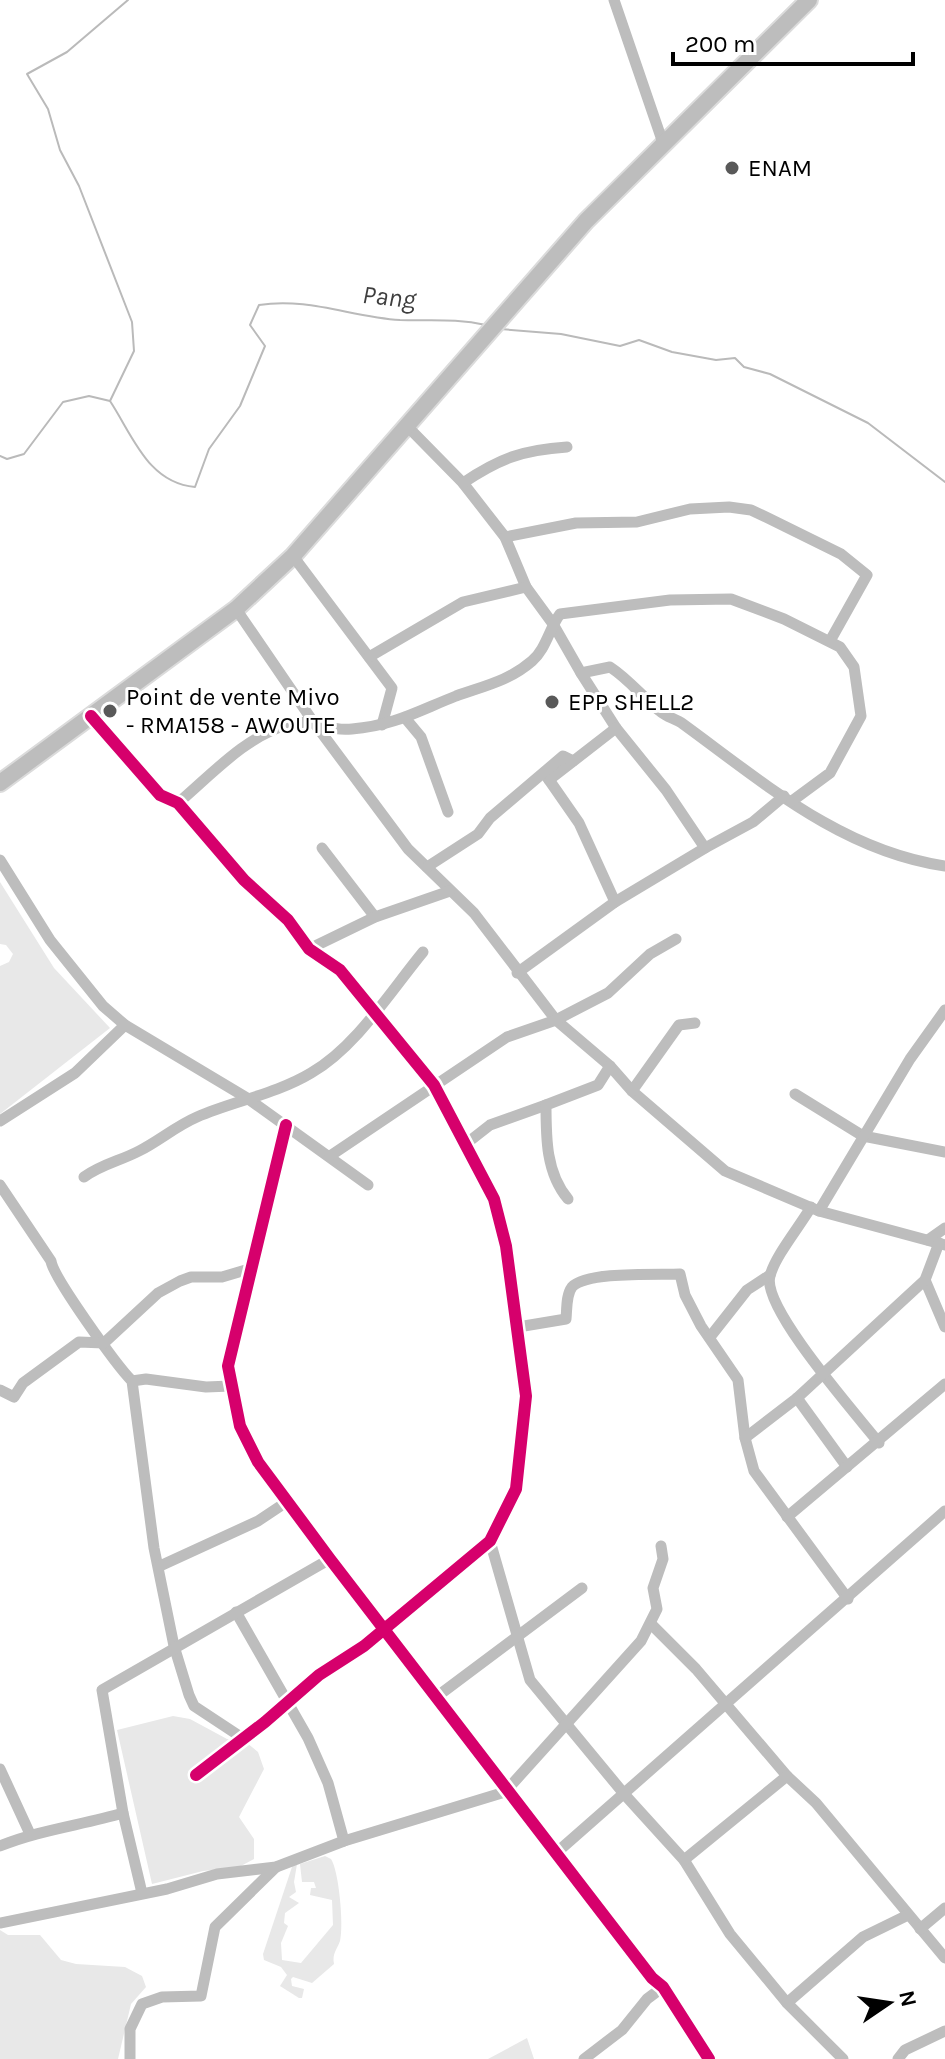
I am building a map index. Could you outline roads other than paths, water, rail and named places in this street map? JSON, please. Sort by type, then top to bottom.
[{"type":"highway","points":[[0,783],[236,609],[293,556],[586,221],[809,0]]},
{"type":"street","points":[[614,0],[663,143]]},
{"type":"street","points":[[407,426],[463,483],[505,537],[526,587],[553,624],[616,728],[666,790],[705,848]]},
{"type":"street","points":[[463,483],[490,464],[521,452],[567,447]]},
{"type":"street","points":[[505,537],[576,523],[637,522],[690,509],[751,510],[841,554],[867,575],[830,641]]},
{"type":"street","points":[[293,556],[392,688],[382,725]]},
{"type":"street","points":[[369,657],[463,602],[526,587]]},
{"type":"street","points":[[178,803],[258,737],[285,725],[312,720],[342,730],[382,725],[406,719],[483,685],[499,684],[533,660],[547,641],[560,614],[594,607],[731,599],[830,641],[854,667],[861,716],[830,773],[753,822],[615,902],[517,973]]},
{"type":"street","points":[[236,609],[312,720],[408,849],[474,913],[556,1020],[610,1066],[632,1091],[725,1171],[815,1209],[937,1242]]},
{"type":"street","points":[[581,673],[610,667],[663,714],[679,721],[721,755],[828,826],[887,854],[945,866]]},
{"type":"street","points":[[91,716],[160,795],[178,803],[244,880],[288,920],[309,949],[340,970],[434,1085],[494,1199],[506,1246],[526,1396],[523,1449],[516,1489],[490,1541],[196,1775]]},
{"type":"street","points":[[406,719],[421,737],[448,812]]},
{"type":"street","points":[[427,867],[478,834],[490,818],[547,776],[563,756],[573,761],[616,728]]},
{"type":"street","points":[[547,776],[579,823],[615,902]]},
{"type":"street","points":[[322,848],[375,917]]},
{"type":"street","points":[[0,860],[50,940],[103,1006],[125,1025],[247,1098],[368,1185]]},
{"type":"street","points":[[309,949],[375,917],[450,891]]},
{"type":"street","points":[[330,1156],[507,1037],[556,1020],[608,993],[650,954],[676,939]]},
{"type":"street","points":[[84,1177],[105,1163],[141,1151],[156,1138],[197,1117],[310,1074],[329,1061],[375,1013],[423,952]]},
{"type":"street","points":[[710,1337],[747,1290],[770,1275],[945,1010]]},
{"type":"street","points":[[632,1091],[679,1025],[695,1023]]},
{"type":"street","points":[[0,1121],[75,1073],[125,1025]]},
{"type":"street","points":[[467,1143],[490,1125],[598,1085],[610,1066]]},
{"type":"street","points":[[795,1094],[863,1136],[945,1152]]},
{"type":"street","points":[[546,1105],[551,1169],[568,1199]]},
{"type":"street","points":[[286,1125],[228,1366],[240,1426],[258,1462],[505,1792],[652,1978],[663,1987],[709,2059]]},
{"type":"street","points":[[0,1185],[51,1261],[52,1272],[104,1343],[115,1365],[132,1381],[145,1494],[174,1646],[194,1706],[244,1739]]},
{"type":"street","points":[[745,1438],[797,1398],[925,1280],[937,1242],[945,1228]]},
{"type":"street","points":[[0,1390],[14,1397],[23,1383],[79,1342],[104,1343],[158,1293],[180,1281],[191,1277],[222,1277],[249,1269]]},
{"type":"street","points":[[518,1327],[566,1319],[568,1294],[574,1284],[593,1278],[680,1274],[685,1295],[738,1380],[745,1438],[754,1471],[848,1599]]},
{"type":"street","points":[[770,1275],[769,1291],[783,1320],[879,1443]]},
{"type":"street","points":[[925,1280],[945,1327]]},
{"type":"street","points":[[132,1381],[146,1379],[193,1387],[231,1386]]},
{"type":"street","points":[[787,1517],[879,1443],[945,1384]]},
{"type":"street","points":[[797,1398],[847,1467]]},
{"type":"street","points":[[160,1566],[258,1521],[288,1501]]},
{"type":"street","points":[[555,1854],[726,1707],[945,1511]]},
{"type":"street","points":[[490,1541],[530,1680],[625,1795],[684,1860],[730,1934],[787,2003],[843,2059]]},
{"type":"street","points":[[0,1923],[217,1874],[276,1867],[344,1841],[505,1792],[652,1625],[657,1609],[653,1588],[663,1559],[661,1546]]},
{"type":"street","points":[[142,1893],[123,1813],[102,1690],[330,1559]]},
{"type":"street","points":[[435,1698],[582,1588]]},
{"type":"street","points":[[236,1612],[328,1783],[344,1841]]},
{"type":"street","points":[[652,1625],[696,1669],[787,1776],[816,1803],[945,1958]]},
{"type":"street","points":[[0,1769],[30,1834]]},
{"type":"street","points":[[684,1860],[787,1776]]},
{"type":"street","points":[[0,1846],[30,1834],[68,1829],[123,1813]]},
{"type":"street","points":[[130,2059],[130,2029],[142,2004],[162,1997],[201,1996],[215,1927],[276,1867]]},
{"type":"street","points":[[920,1929],[945,1908]]},
{"type":"street","points":[[787,2003],[863,1937],[908,1915]]},
{"type":"street","points":[[584,2059],[622,2030],[647,1999],[663,1987]]},
{"type":"street","points":[[898,2059],[905,2050],[945,2031]]},
{"type":"waterway","points":[[110,401],[134,351],[132,322],[79,186],[60,150],[48,109],[27,74],[67,52],[128,0]]},
{"type":"waterway","name":"Pang","points":[[0,456],[7,459],[24,454],[63,402],[89,396],[110,401],[144,456],[165,477],[195,487],[209,449],[240,406],[265,346],[250,325],[259,305],[312,305],[382,318],[486,325]]},
{"type":"waterway","name":"Pang","points":[[500,329],[561,334],[620,346],[639,340],[672,352],[716,360],[735,358],[744,367],[770,374],[868,423],[945,482]]},
{"type":"place","name":"ENAM","points":[[732,168]]},
{"type":"place","name":"EPP SHELL2","points":[[552,702]]},
{"type":"place","name":"Point de vente Mivo - RMA158 - AWOUTE","points":[[110,711]]}]
